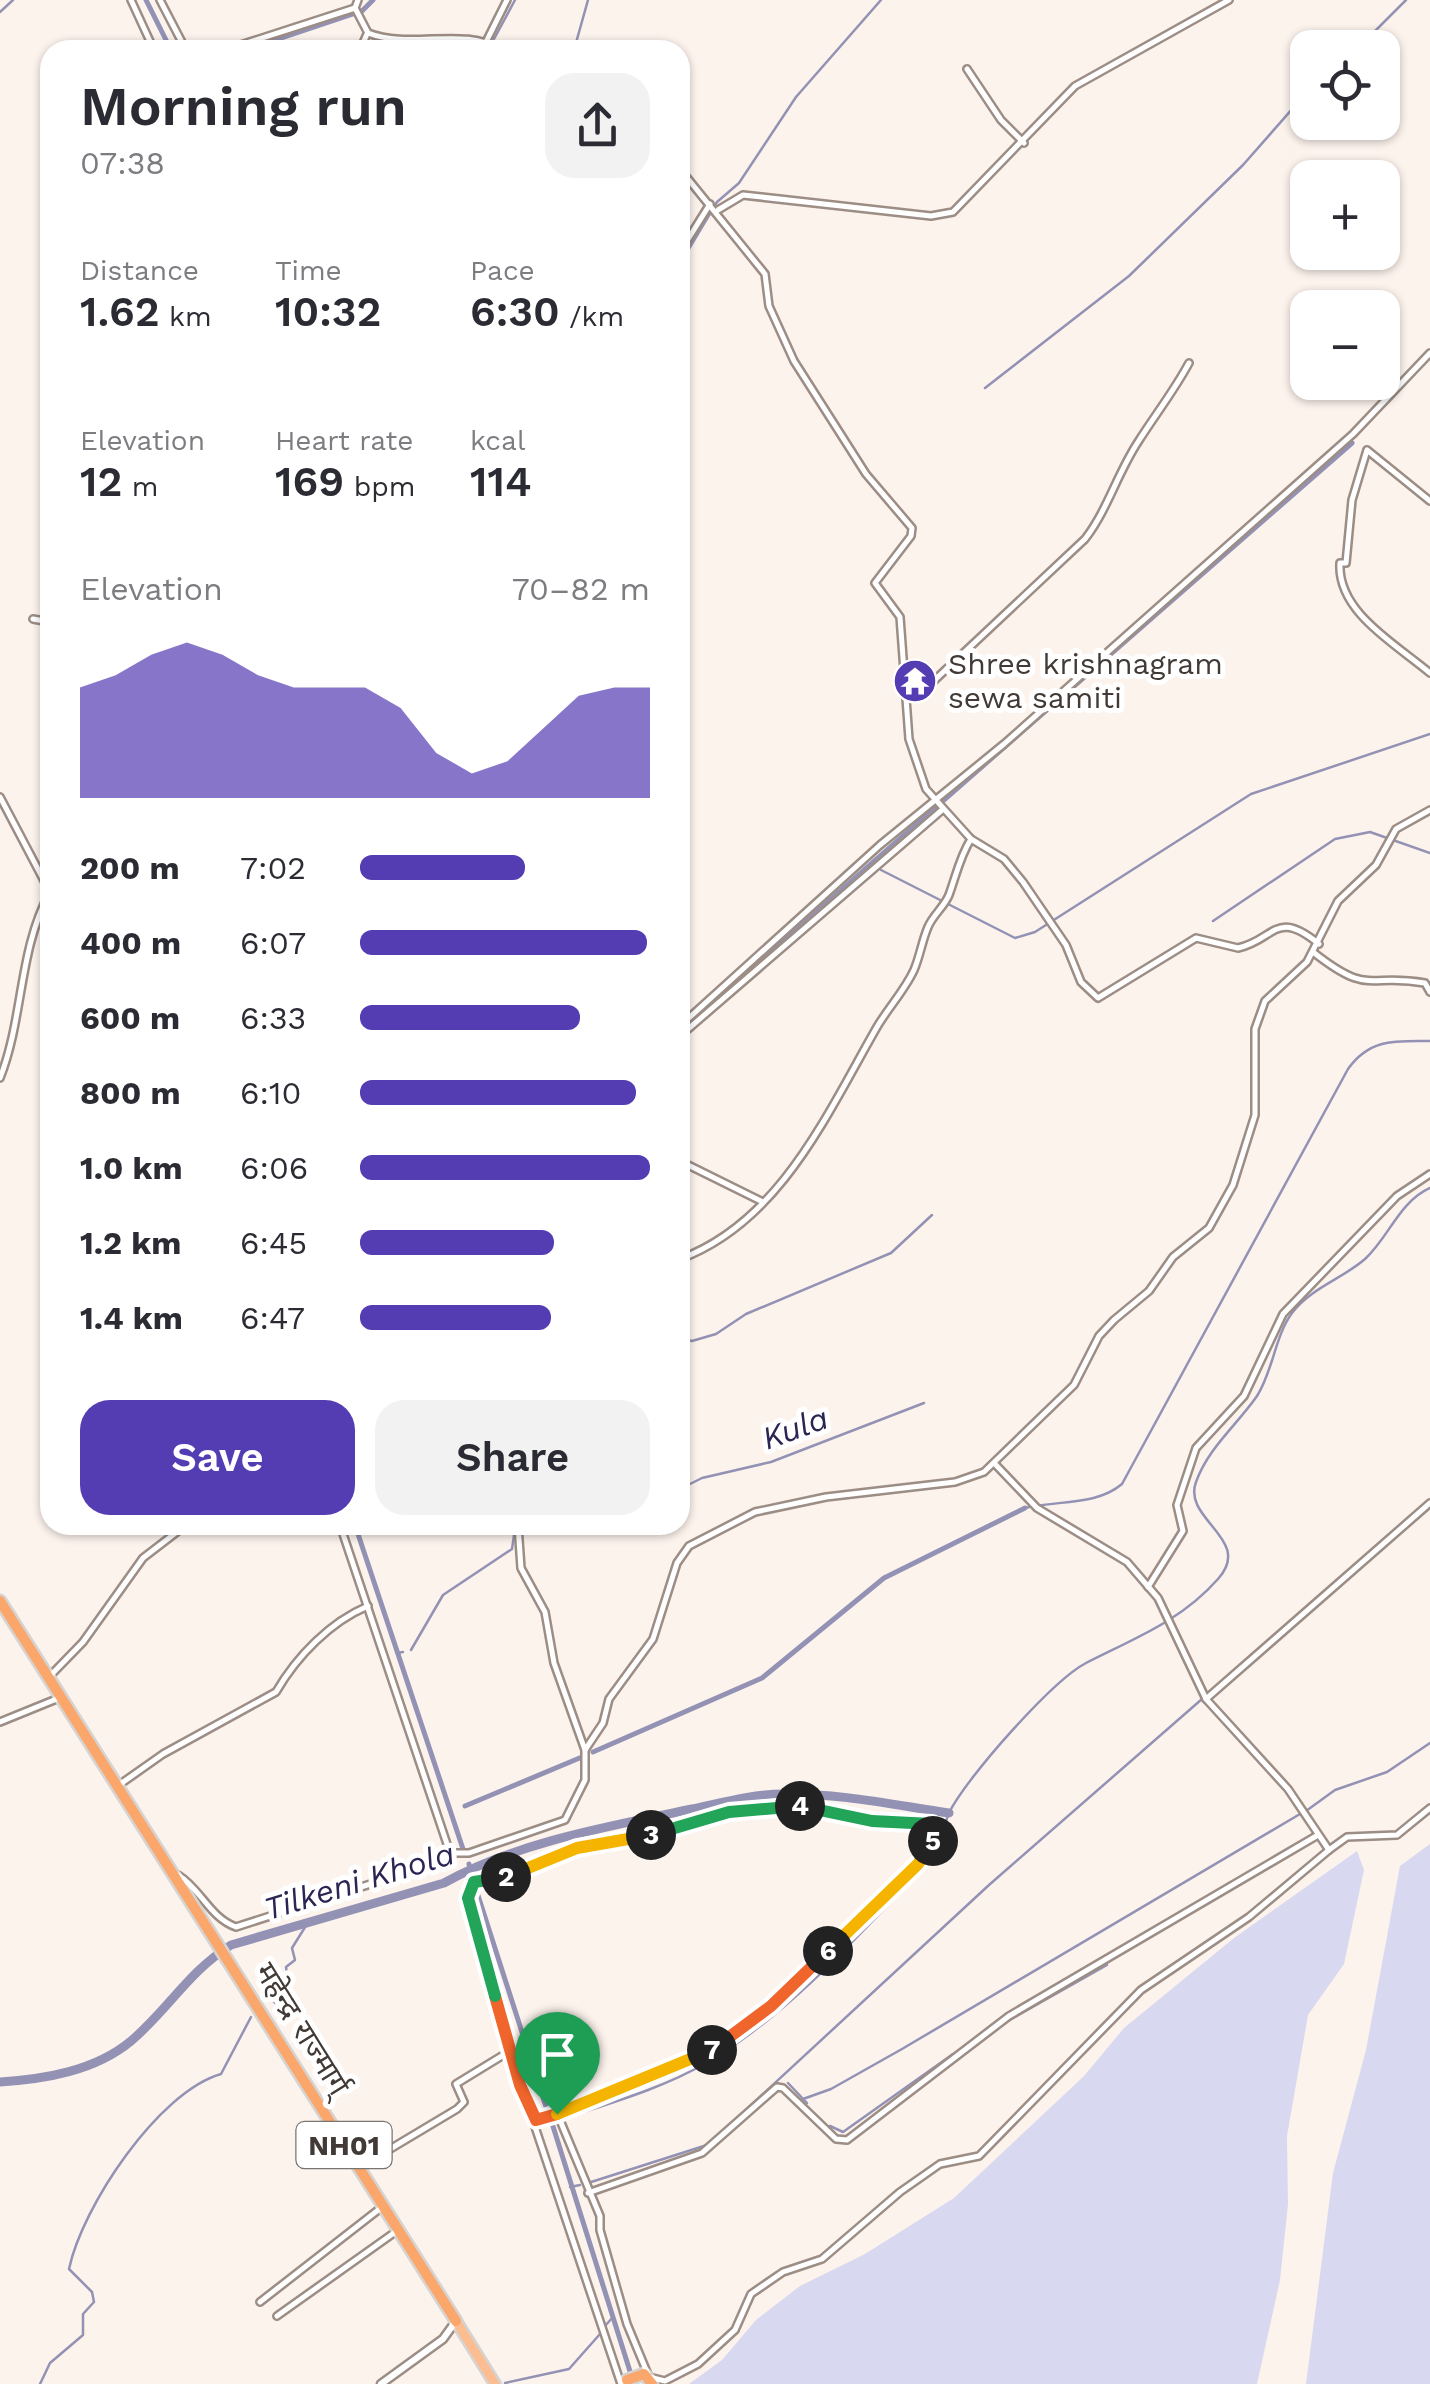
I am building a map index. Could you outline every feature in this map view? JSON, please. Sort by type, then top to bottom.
[{"type":"highway","name":"महेन्द्र राज्मार्ग्","points":[[0,1601],[178,1875],[456,2321]]},
{"type":"main road","name":"महेन्द्र राज्मार्ग्","points":[[456,2321],[495,2384]]},
{"type":"street","points":[[131,0],[149,40]]},
{"type":"street","points":[[160,0],[181,40]]},
{"type":"street","points":[[487,40],[506,0]]},
{"type":"street","points":[[713,207],[721,212],[743,196],[944,215],[961,206],[1075,86],[1229,0]]},
{"type":"street","points":[[253,40],[355,3],[368,33],[365,40]]},
{"type":"street","points":[[368,33],[396,40]]},
{"type":"street","points":[[968,70],[1001,120],[1024,143]]},
{"type":"street","points":[[690,181],[765,274],[769,306],[783,340],[844,442],[912,528],[874,583],[900,617],[912,754],[942,810],[970,839],[1004,859],[1023,882],[1066,945],[1081,982],[1098,998],[1196,938],[1238,948],[1271,929],[1282,928],[1306,934],[1318,944]]},
{"type":"street","points":[[690,238],[713,207]]},
{"type":"street","points":[[690,1017],[1353,434],[1430,353]]},
{"type":"street","points":[[907,698],[923,691],[1085,539],[1104,514],[1137,444],[1190,363]]},
{"type":"street","points":[[1430,501],[1367,450],[1352,500],[1346,563],[1340,563],[1339,582],[1357,613],[1430,672]]},
{"type":"street","points":[[33,619],[40,620]]},
{"type":"street","points":[[0,798],[40,873]]},
{"type":"street","points":[[690,1027],[942,810]]},
{"type":"street","points":[[586,1750],[596,1739],[609,1699],[653,1639],[677,1564],[689,1546],[755,1512],[826,1498],[955,1482],[995,1464],[1006,1446],[1074,1385],[1099,1336],[1149,1291],[1173,1257],[1217,1216],[1233,1185],[1256,1115],[1256,1018],[1273,991],[1298,973],[1318,944],[1338,901],[1376,865],[1392,834],[1430,810]]},
{"type":"street","points":[[690,1254],[725,1238],[763,1202],[806,1150],[860,1065],[878,1024],[910,979],[928,925],[948,898],[970,839]]},
{"type":"street","points":[[0,1078],[16,1026],[26,952],[40,917]]},
{"type":"street","points":[[1313,952],[1342,975],[1361,982],[1410,980],[1426,983],[1430,992]]},
{"type":"street","points":[[690,1166],[763,1202]]},
{"type":"street","points":[[1148,1588],[1182,1530],[1177,1505],[1196,1448],[1244,1396],[1282,1314],[1397,1196],[1430,1174]]},
{"type":"street","points":[[995,1464],[1035,1506],[1127,1562],[1165,1607],[1206,1699],[1288,1788],[1328,1850]]},
{"type":"street","points":[[1206,1699],[1430,1503]]},
{"type":"street","points":[[50,1676],[82,1642],[144,1558],[173,1535]]},
{"type":"street","points":[[343,1535],[450,1853]]},
{"type":"street","points":[[178,1875],[195,1886],[222,1922],[236,1926],[408,1872],[450,1853],[469,1853],[565,1820],[585,1780],[586,1750],[554,1663],[548,1622],[521,1568],[519,1535]]},
{"type":"street","points":[[117,1786],[163,1754],[265,1700],[338,1621],[368,1606]]},
{"type":"street","points":[[0,1722],[62,1696]]},
{"type":"street","points":[[536,2120],[700,2058],[741,2031],[918,1864],[936,1832],[932,1824],[872,1821],[828,1808],[784,1804],[729,1812],[620,1844],[577,1848],[508,1876],[474,1882],[468,1898],[510,2052],[564,2204],[562,2217],[635,2381]]},
{"type":"street","points":[[635,2381],[665,2381],[698,2364],[735,2330],[751,2294],[783,2272],[822,2259],[900,2192],[940,2164],[978,2156],[1141,1990],[1249,1918],[1328,1850],[1347,1837],[1397,1835],[1418,1813],[1430,1808]]},
{"type":"street","points":[[588,2193],[702,2153],[776,2088],[783,2088],[836,2139],[847,2140],[1010,2016],[1318,1835]]},
{"type":"street","points":[[359,2168],[457,2110],[464,2102],[456,2084],[510,2052]]},
{"type":"street","points":[[557,2114],[600,2216],[600,2230],[627,2324],[635,2381]]},
{"type":"street","points":[[260,2302],[382,2207]]},
{"type":"street","points":[[277,2316],[398,2230]]},
{"type":"street","points":[[381,2384],[442,2339],[456,2321]]},
{"type":"shaded area","points":[[1430,1844],[1430,2384],[1306,2384],[1333,2173],[1366,2050],[1400,1866]]},
{"type":"shaded area","points":[[1357,1851],[1364,1870],[1344,1964],[1308,2015],[1287,2136],[1288,2204],[1280,2280],[1257,2384],[689,2384],[722,2360],[756,2320],[800,2286],[865,2254],[954,2198],[1084,2076],[1124,2028],[1234,1938]]},
{"type":"waterway","points":[[0,12],[13,0]]},
{"type":"waterway","points":[[146,0],[166,40]]},
{"type":"waterway","points":[[362,11],[373,0]]},
{"type":"waterway","points":[[494,39],[515,0]]},
{"type":"waterway","points":[[577,40],[588,0]]},
{"type":"waterway","points":[[690,247],[717,202],[739,183],[796,97],[881,0]]},
{"type":"waterway","points":[[1376,30],[1406,0]]},
{"type":"waterway","points":[[275,40],[356,13]]},
{"type":"waterway","points":[[985,388],[1129,276],[1243,165],[1290,111]]},
{"type":"waterway","points":[[690,1022],[1352,443]]},
{"type":"waterway","points":[[881,870],[1015,938],[1035,932],[1251,794],[1430,734]]},
{"type":"waterway","points":[[1213,921],[1335,839],[1370,832],[1430,853]]},
{"type":"waterway","points":[[1025,1508],[1089,1499],[1122,1484],[1348,1069],[1365,1052],[1384,1043],[1430,1041]]},
{"type":"waterway","name":"Tilkeni Khola","points":[[565,2118],[638,2094],[691,2071],[772,2017],[830,1964],[940,1850],[947,1817],[958,1797],[1032,1709],[1071,1673],[1173,1617],[1218,1579],[1227,1565],[1228,1552],[1194,1495],[1201,1470],[1257,1396],[1292,1313],[1308,1297],[1365,1259],[1410,1202],[1430,1188]]},
{"type":"waterway","points":[[690,1340],[716,1334],[746,1314],[891,1253],[932,1215]]},
{"type":"waterway","name":"Kula","points":[[690,1484],[771,1462],[924,1403]]},
{"type":"waterway","points":[[593,1752],[762,1678],[884,1578],[1025,1508]]},
{"type":"waterway","points":[[358,1535],[463,1849]]},
{"type":"waterway","name":"Kula","points":[[411,1650],[443,1595],[512,1549],[514,1535]]},
{"type":"waterway","points":[[1363,1558],[1384,1540]]},
{"type":"waterway","name":"Kula","points":[[397,1653],[403,1652]]},
{"type":"waterway","points":[[724,2130],[989,1885],[1202,1699]]},
{"type":"waterway","points":[[1306,1811],[1335,1790],[1387,1772],[1430,1743]]},
{"type":"waterway","points":[[465,1806],[582,1757]]},
{"type":"waterway","name":"Tilkeni Khola","points":[[0,2082],[69,2072],[102,2060],[131,2041],[202,1967],[231,1945],[444,1883],[533,1846],[629,1822],[772,1794],[845,1797],[949,1813]]},
{"type":"waterway","points":[[803,2099],[831,2089],[902,2049],[1300,1814]]},
{"type":"waterway","name":"Tilkeni Khola","points":[[469,1864],[471,1873]]},
{"type":"waterway","points":[[475,1886],[547,2110]]},
{"type":"waterway","points":[[281,2008],[270,1998],[288,1981],[286,1967],[295,1960],[292,1948],[307,1924]]},
{"type":"waterway","points":[[999,2026],[1107,1965]]},
{"type":"waterway","points":[[40,2384],[50,2363],[83,2335],[83,2314],[94,2302],[92,2292],[69,2269],[89,2215],[106,2185],[126,2155],[172,2103],[221,2074],[251,2017]]},
{"type":"waterway","points":[[830,2126],[843,2132],[953,2054]]},
{"type":"waterway","points":[[788,2083],[807,2103]]},
{"type":"waterway","points":[[551,2120],[634,2384]]},
{"type":"waterway","points":[[588,2183],[707,2145]]},
{"type":"waterway","points":[[570,2187],[580,2185]]},
{"type":"waterway","points":[[605,2326],[613,2317]]},
{"type":"waterway","points":[[505,2383],[569,2369],[600,2334]]},
{"type":"place","name":"Shree krishnagram sewa samiti","points":[[915,681]]},
{"type":"route","points":[[784,1804],[828,1808],[872,1821],[932,1824],[936,1832],[918,1864],[741,2031],[700,2058],[557,2114],[536,2120],[520,2085],[468,1898],[471,1884],[508,1876],[577,1848],[608,1842],[620,1844],[729,1812],[784,1804]]}]
